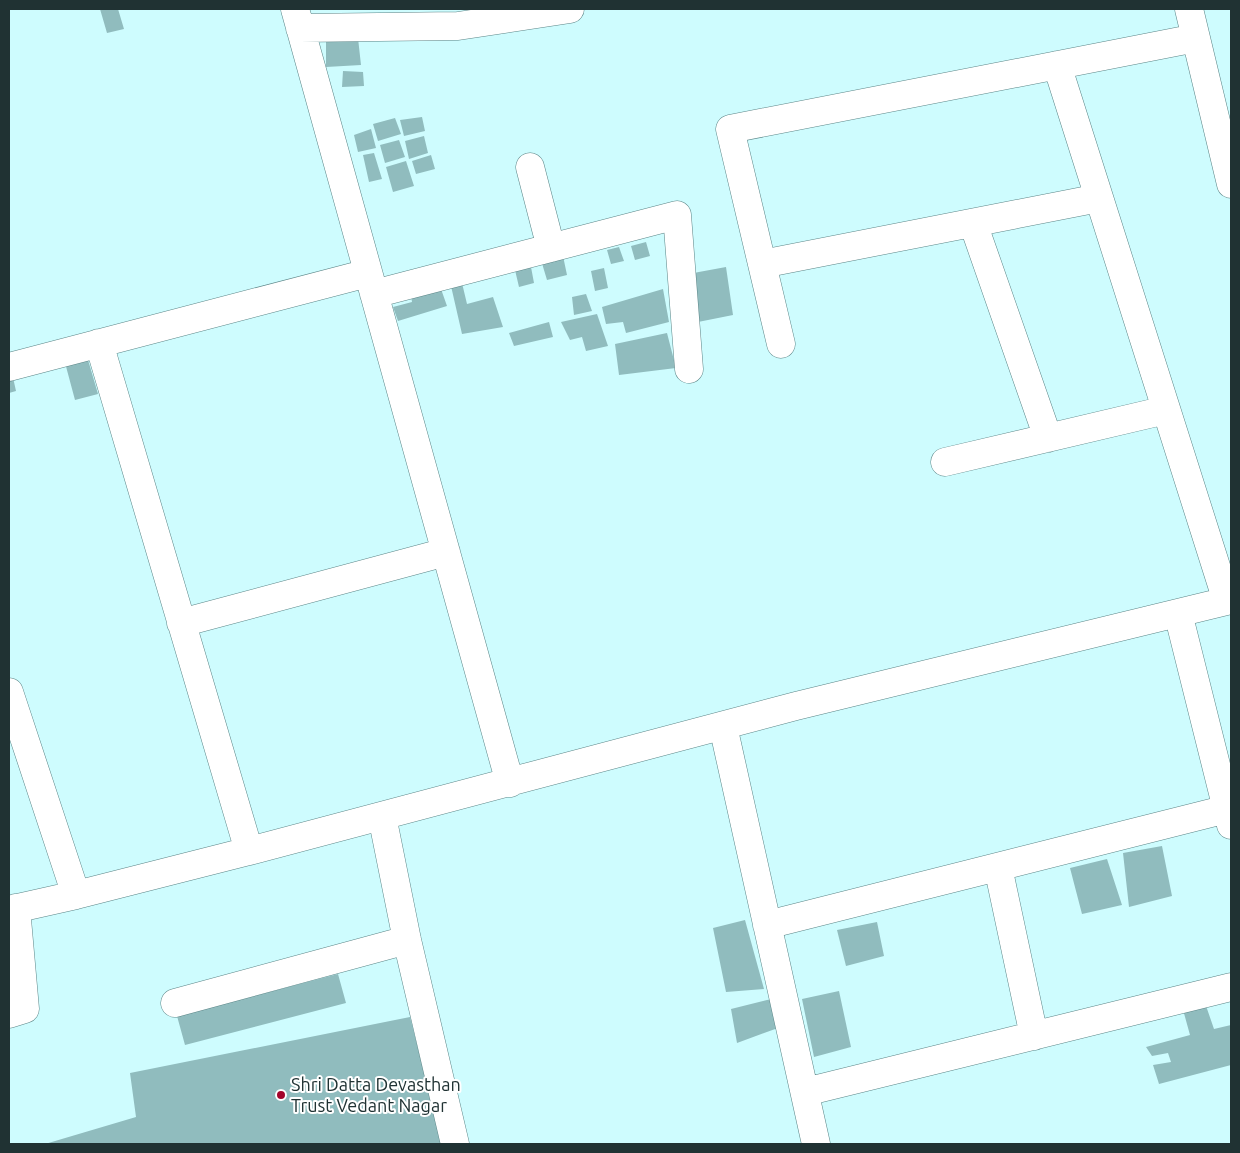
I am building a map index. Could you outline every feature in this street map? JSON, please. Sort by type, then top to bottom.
[{"type":"street","points":[[510,782],[298,18],[458,26],[570,9]]},
{"type":"street","points":[[1189,9],[1231,184]]},
{"type":"street","points":[[781,344],[730,129],[1196,38]]},
{"type":"street","points":[[9,1014],[25,1009],[12,909],[76,895],[249,851],[796,706],[1229,601],[1166,410],[1057,65]]},
{"type":"street","points":[[530,167],[551,248]]},
{"type":"street","points":[[762,264],[1099,198]]},
{"type":"street","points":[[9,367],[99,343],[371,283],[551,248],[677,215],[688,369]]},
{"type":"street","points":[[973,223],[1048,438]]},
{"type":"street","points":[[99,343],[249,851]]},
{"type":"street","points":[[945,462],[1166,410]]},
{"type":"street","points":[[181,623],[446,552]]},
{"type":"street","points":[[767,925],[998,867],[1229,817],[1178,613]]},
{"type":"street","points":[[9,692],[76,895]]},
{"type":"street","points":[[723,726],[816,1144]]},
{"type":"street","points":[[382,816],[407,940],[455,1144]]},
{"type":"street","points":[[998,867],[1034,1036]]},
{"type":"street","points":[[175,1003],[407,940]]},
{"type":"street","points":[[805,1092],[1231,988]]},
{"type":"building","points":[[100,9],[118,9],[124,29],[107,33]]},
{"type":"building","points":[[358,38],[361,65],[326,67],[326,42]]},
{"type":"building","points":[[343,71],[363,72],[364,86],[342,87]]},
{"type":"building","points":[[422,117],[425,131],[404,136],[400,120]]},
{"type":"building","points":[[395,118],[401,134],[378,141],[373,124]]},
{"type":"building","points":[[371,129],[376,148],[358,152],[354,135]]},
{"type":"building","points":[[424,136],[428,153],[409,159],[405,141]]},
{"type":"building","points":[[399,140],[405,157],[385,163],[380,145]]},
{"type":"building","points":[[374,153],[382,179],[369,182],[363,155]]},
{"type":"building","points":[[431,155],[435,169],[416,174],[412,161]]},
{"type":"building","points":[[406,161],[414,186],[393,192],[386,167]]},
{"type":"building","points":[[646,242],[650,256],[635,260],[631,246]]},
{"type":"building","points":[[619,247],[624,261],[611,264],[607,250]]},
{"type":"building","points":[[563,256],[567,275],[547,280],[541,260]]},
{"type":"building","points":[[531,267],[534,283],[519,287],[515,270]]},
{"type":"building","points":[[726,267],[733,315],[693,323],[688,274]]},
{"type":"building","points":[[604,268],[608,288],[595,291],[591,271]]},
{"type":"building","points":[[462,283],[467,304],[493,297],[503,327],[462,334],[451,286]]},
{"type":"building","points":[[441,289],[447,306],[398,321],[393,307],[412,302],[411,296]]},
{"type":"building","points":[[663,289],[669,322],[626,333],[623,322],[606,324],[602,307]]},
{"type":"building","points":[[586,294],[592,311],[574,315],[572,297]]},
{"type":"building","points":[[597,314],[608,346],[586,351],[582,337],[570,340],[561,322]]},
{"type":"building","points":[[549,322],[553,337],[514,346],[509,333]]},
{"type":"building","points":[[667,333],[676,368],[619,375],[615,344]]},
{"type":"building","points":[[86,353],[98,394],[75,400],[64,359]]},
{"type":"building","points":[[12,373],[16,391],[9,393],[9,374]]},
{"type":"building","points":[[1162,846],[1172,896],[1129,907],[1123,853]]},
{"type":"building","points":[[1107,859],[1122,905],[1082,914],[1070,868]]},
{"type":"building","points":[[745,920],[764,989],[726,992],[713,928]]},
{"type":"building","points":[[877,922],[884,956],[846,966],[837,930]]},
{"type":"building","points":[[338,974],[346,1003],[185,1045],[177,1016]]},
{"type":"building","points":[[839,991],[851,1047],[814,1057],[802,999]]},
{"type":"building","points":[[771,999],[778,1028],[737,1043],[731,1009]]},
{"type":"building","points":[[1204,1000],[1214,1029],[1231,1025],[1231,1065],[1159,1084],[1153,1065],[1171,1062],[1168,1053],[1152,1056],[1146,1047],[1190,1035],[1182,1006]]},
{"type":"building","name":"Shri Datta Devasthan Trust Vedant Nagar","points":[[410,1017],[442,1144],[45,1144],[136,1117],[130,1073]]},
{"type":"place","name":"Shri Datta Devasthan Trust Vedant Nagar","points":[[281,1095]]}]
